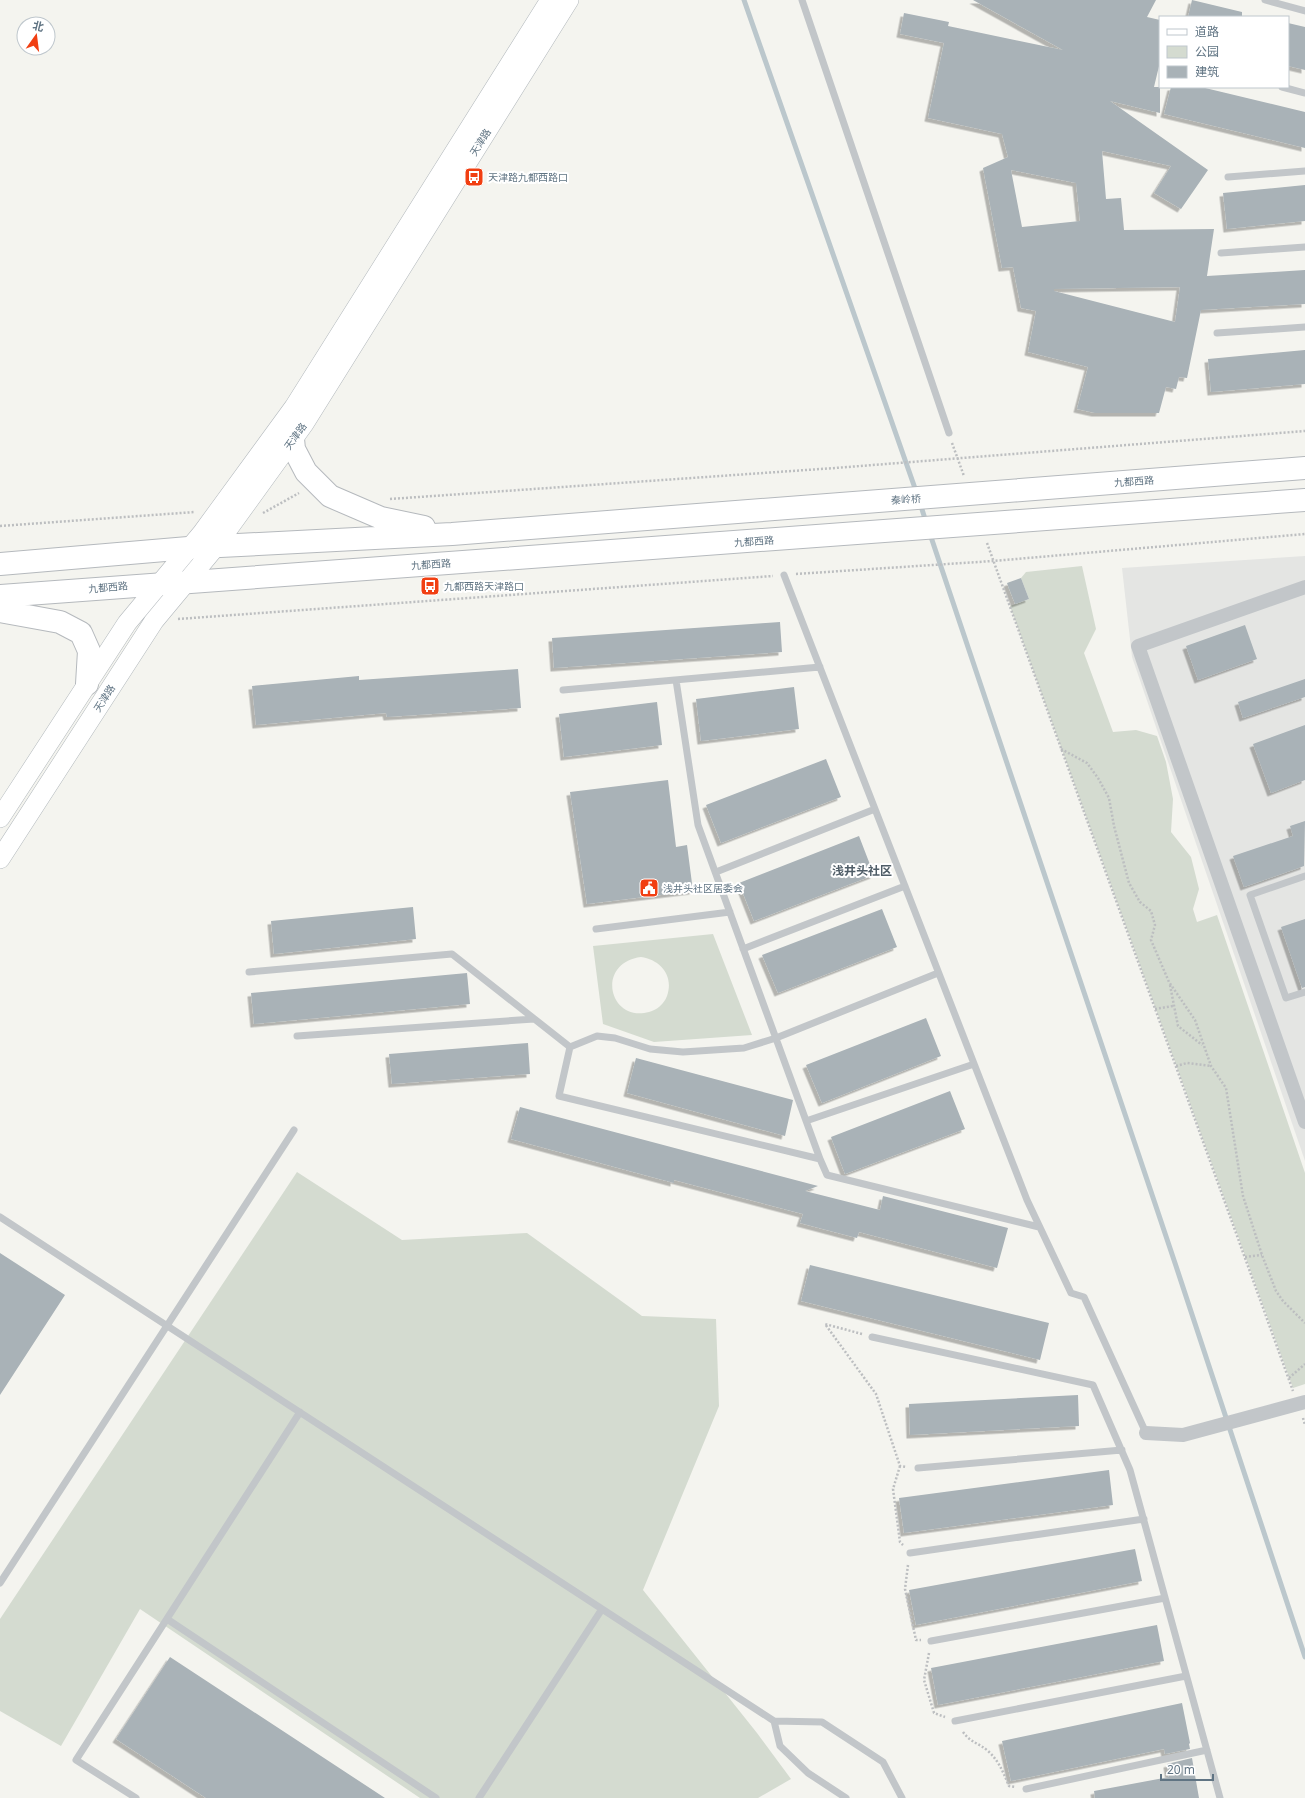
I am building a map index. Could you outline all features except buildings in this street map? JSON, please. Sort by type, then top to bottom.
[{"type":"main road","name":"天津路","points":[[0,818],[127,623],[191,548],[294,407],[550,0]]},
{"type":"main road","name":"天津路","points":[[0,859],[154,621],[215,546],[308,417],[569,0]]},
{"type":"main road","points":[[293,439],[294,449],[306,472],[330,496],[381,518],[452,534]]},
{"type":"main road","name":"九都西路","points":[[966,494],[1305,468]]},
{"type":"main road","name":"秦岭桥","points":[[452,534],[966,494]]},
{"type":"main road","points":[[975,525],[1305,500]]},
{"type":"main road","name":"九都西路","points":[[0,596],[188,581],[975,525]]},
{"type":"main road","points":[[0,564],[215,546],[452,534]]},
{"type":"main road","points":[[0,611],[60,622],[81,633],[89,651],[87,684]]},
{"type":"street","points":[[1305,586],[1138,646],[1305,1122]]},
{"type":"street","points":[[1146,1433],[1183,1435],[1299,1404]]},
{"type":"lane","points":[[802,0],[949,433]]},
{"type":"lane","points":[[1265,0],[1305,11]]},
{"type":"lane","points":[[1286,88],[1305,93]]},
{"type":"lane","points":[[1228,176],[1305,171]]},
{"type":"lane","points":[[1221,253],[1305,247]]},
{"type":"lane","points":[[1217,333],[1305,327]]},
{"type":"lane","points":[[784,575],[1026,1200],[1071,1293],[1084,1297],[1146,1433]]},
{"type":"lane","points":[[564,690],[820,667]]},
{"type":"lane","points":[[676,680],[698,825],[827,1175],[1039,1227]]},
{"type":"lane","points":[[716,872],[875,809]]},
{"type":"lane","points":[[1305,876],[1250,895],[1286,998],[1305,992]]},
{"type":"lane","points":[[743,949],[905,886]]},
{"type":"lane","points":[[596,929],[730,912]]},
{"type":"lane","points":[[249,972],[452,954],[570,1047]]},
{"type":"lane","points":[[570,1047],[596,1036],[615,1038],[650,1049],[682,1052],[744,1048],[776,1038],[938,973]]},
{"type":"lane","points":[[297,1036],[534,1018]]},
{"type":"lane","points":[[570,1047],[559,1096],[820,1159]]},
{"type":"lane","points":[[806,1121],[974,1064]]},
{"type":"lane","points":[[0,1583],[294,1130]]},
{"type":"lane","points":[[0,1217],[774,1721],[822,1722],[883,1762],[902,1798]]},
{"type":"lane","points":[[872,1337],[1093,1385],[1130,1470],[1220,1798]]},
{"type":"lane","points":[[136,1798],[76,1760],[300,1412]]},
{"type":"lane","points":[[918,1468],[1122,1450]]},
{"type":"lane","points":[[910,1553],[1144,1519]]},
{"type":"lane","points":[[931,1641],[1165,1598]]},
{"type":"lane","points":[[479,1798],[602,1609]]},
{"type":"lane","points":[[167,1619],[436,1798]]},
{"type":"lane","points":[[956,1721],[1186,1676]]},
{"type":"lane","points":[[774,1721],[780,1746],[808,1773],[846,1798]]},
{"type":"lane","points":[[1026,1789],[1207,1750]]},
{"type":"path","points":[[384,499],[836,468],[1305,431]]},
{"type":"path","points":[[949,433],[966,494]]},
{"type":"path","points":[[237,514],[254,518],[317,483]]},
{"type":"path","points":[[0,526],[218,511]]},
{"type":"path","points":[[975,525],[993,561],[1299,1404],[1305,1425]]},
{"type":"path","points":[[154,621],[993,561],[1305,534]]},
{"type":"path","points":[[1061,749],[1087,763],[1098,778],[1109,798],[1114,826],[1129,883],[1140,902],[1151,912],[1155,924],[1152,940],[1169,982],[1195,1020],[1211,1066],[1226,1088],[1243,1196],[1262,1255],[1276,1291],[1282,1301],[1305,1323]]},
{"type":"path","points":[[1169,982],[1178,1026],[1203,1046]]},
{"type":"path","points":[[1155,1009],[1173,1006]]},
{"type":"path","points":[[1176,1066],[1187,1063],[1211,1066]]},
{"type":"path","points":[[1245,1257],[1262,1255]]},
{"type":"path","points":[[872,1337],[825,1324],[876,1394],[900,1466],[918,1468]]},
{"type":"path","points":[[1289,1378],[1305,1364]]},
{"type":"shaded area","points":[[1305,556],[1305,1161],[1132,657],[1122,568]]},
{"type":"green space","points":[[1082,566],[1096,629],[1084,653],[1113,732],[1136,730],[1157,736],[1166,762],[1173,799],[1171,832],[1191,857],[1199,889],[1193,909],[1197,922],[1217,915],[1305,1173],[1305,1384],[1293,1388],[1010,606],[1029,599],[1021,578],[1026,572]]},
{"type":"green space","points":[[713,934],[752,1035],[654,1042],[603,1024],[593,946]],"holes":[[[641,957],[660,965],[664,970],[669,982],[669,989],[666,999],[655,1010],[635,1013],[624,1009],[617,1001],[613,991],[613,980],[617,970],[626,962]]]},
{"type":"green space","points":[[297,1172],[402,1240],[527,1233],[642,1316],[716,1319],[719,1406],[643,1590],[757,1733],[791,1779],[758,1798],[420,1798],[140,1609],[61,1746],[0,1711],[0,1619]]},
{"type":"waterway","points":[[744,0],[917,494]]},
{"type":"waterway","points":[[920,503],[926,522]]},
{"type":"waterway","points":[[930,534],[1176,1266],[1305,1657]]},
{"type":"place","name":"天津路九都西路口","points":[[474,177]]},
{"type":"place","name":"九都西路天津路口","points":[[430,586]]},
{"type":"place","name":"浅井头社区居委会","points":[[649,888]]},
{"type":"district","name":"浅井头社区","points":[[862,871]]}]
